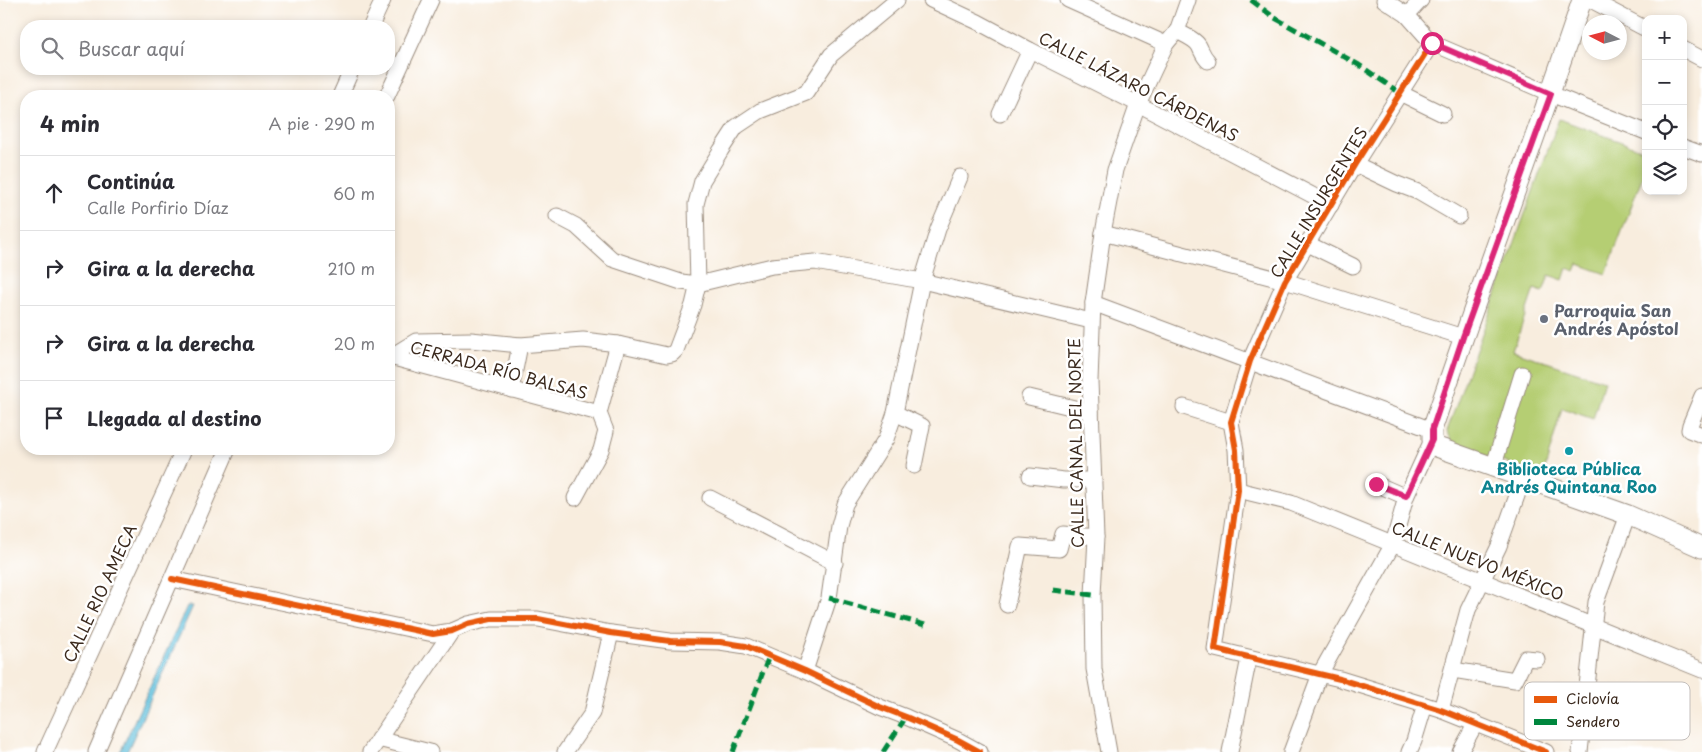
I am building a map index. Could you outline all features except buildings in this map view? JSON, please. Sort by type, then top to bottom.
[{"type":"main road","points":[[1582,0],[1551,94],[1463,337],[1432,435],[1437,447],[1628,516],[1701,545]]},
{"type":"street","points":[[374,20],[383,0]]},
{"type":"street","points":[[390,90],[431,0]]},
{"type":"street","points":[[395,355],[416,341],[471,340],[520,345],[583,340],[618,344],[667,355],[672,354],[676,350],[683,332],[698,284],[696,204],[702,181],[736,128],[760,111],[806,92],[831,55],[896,0]]},
{"type":"street","name":"CALLE LÁZARO CÁRDENAS","points":[[931,0],[978,22],[1331,205]]},
{"type":"street","points":[[1068,0],[1166,44]]},
{"type":"street","name":"CALLE CANAL DEL NORTE","points":[[1109,752],[1094,669],[1096,537],[1090,381],[1091,321],[1103,233],[1115,170],[1138,104],[1166,44],[1177,31],[1188,0]]},
{"type":"street","points":[[1384,0],[1408,15],[1432,43],[1642,130]]},
{"type":"street","points":[[1408,15],[1421,0]]},
{"type":"street","points":[[1591,0],[1642,27]]},
{"type":"street","points":[[1177,31],[1192,39],[1199,46],[1200,53],[1208,61]]},
{"type":"street","name":"CALLE INSURGENTES","points":[[1249,658],[1215,649],[1238,490],[1236,450],[1231,422],[1250,361],[1285,281],[1355,164],[1432,43]]},
{"type":"street","points":[[1000,114],[1030,50]]},
{"type":"street","points":[[1687,51],[1702,59]]},
{"type":"street","points":[[343,90],[349,75]]},
{"type":"street","points":[[1400,93],[1444,114]]},
{"type":"street","points":[[1687,148],[1702,154]]},
{"type":"street","points":[[1355,164],[1418,192],[1459,216]]},
{"type":"street","points":[[805,671],[828,598],[835,563],[839,526],[846,504],[886,439],[895,413],[922,281],[938,229],[960,177]]},
{"type":"street","points":[[556,216],[576,226],[612,259],[681,282],[698,284],[772,266],[815,262],[922,281],[1091,321]]},
{"type":"street","points":[[1103,233],[1285,281],[1463,337]]},
{"type":"street","points":[[1308,244],[1353,266]]},
{"type":"street","points":[[1093,303],[1250,361],[1432,435],[1406,496],[1394,544],[1320,674],[1291,752]]},
{"type":"street","points":[[575,498],[601,450],[606,431],[599,414],[618,344]]},
{"type":"street","points":[[510,390],[520,345]]},
{"type":"street","name":"CERRADA RÍO BALSAS","points":[[395,361],[599,414]]},
{"type":"street","points":[[1493,468],[1522,374]]},
{"type":"street","points":[[1696,433],[1690,425],[1702,396]]},
{"type":"street","points":[[1029,397],[1091,412]]},
{"type":"street","points":[[1184,407],[1231,422]]},
{"type":"street","points":[[895,413],[922,426],[914,466]]},
{"type":"street","name":"CALLE RIO AMECA","points":[[45,752],[181,455]]},
{"type":"street","points":[[96,752],[225,455]]},
{"type":"street","points":[[1030,476],[1064,480],[1094,480]]},
{"type":"street","points":[[1441,710],[1468,610],[1499,546],[1523,478]]},
{"type":"street","points":[[1376,484],[1406,496]]},
{"type":"street","name":"CALLE NUEVO MÉXICO","points":[[1238,490],[1291,503],[1702,670]]},
{"type":"street","points":[[710,498],[835,563]]},
{"type":"street","points":[[1588,682],[1596,602],[1628,516]]},
{"type":"street","points":[[1007,605],[1020,546],[1059,549],[1063,534],[1096,537]]},
{"type":"street","points":[[172,579],[433,634],[491,619],[538,619],[612,633],[670,641],[720,642],[746,646],[958,740],[980,752]]},
{"type":"street","points":[[370,752],[452,630]]},
{"type":"street","points":[[564,752],[592,713],[612,633]]},
{"type":"street","points":[[1230,752],[1249,658],[1340,679],[1441,710],[1546,752]]},
{"type":"street","points":[[1453,670],[1515,680],[1526,658],[1537,659]]},
{"type":"street","points":[[1409,752],[1425,705]]},
{"type":"street","points":[[1460,752],[1476,723]]},
{"type":"street","points":[[378,739],[430,752]]},
{"type":"green space","points":[[1559,119],[1642,150],[1642,178],[1606,274],[1578,264],[1575,271],[1567,268],[1563,280],[1549,275],[1543,292],[1534,289],[1513,351],[1604,381],[1593,419],[1562,408],[1543,476],[1454,444],[1447,431]]},
{"type":"water","points":[[187,606],[193,606],[127,752],[120,752]]},
{"type":"marked path","points":[[1251,0],[1275,18],[1359,65],[1400,93]]},
{"type":"marked path","points":[[1053,590],[1093,595]]},
{"type":"marked path","points":[[829,598],[925,625]]},
{"type":"marked path","points":[[733,752],[769,656]]},
{"type":"marked path","points":[[883,752],[906,717]]},
{"type":"cycle path","points":[[1432,43],[1355,164],[1285,281],[1250,361],[1231,422],[1236,450],[1238,490],[1215,649],[1340,679],[1441,710],[1546,752]]},
{"type":"cycle path","points":[[172,579],[433,634],[452,631],[468,624],[491,619],[538,619],[611,633],[670,641],[720,642],[746,646],[958,740],[980,752]]},
{"type":"place","name":"Parroquia San Andrés Apóstol","points":[[1544,319]]},
{"type":"place","name":"Biblioteca Pública Andrés Quintana Roo","points":[[1569,451]]},
{"type":"route","points":[[1376,484],[1406,496],[1432,440],[1432,430],[1463,337],[1551,94],[1432,43]]}]
